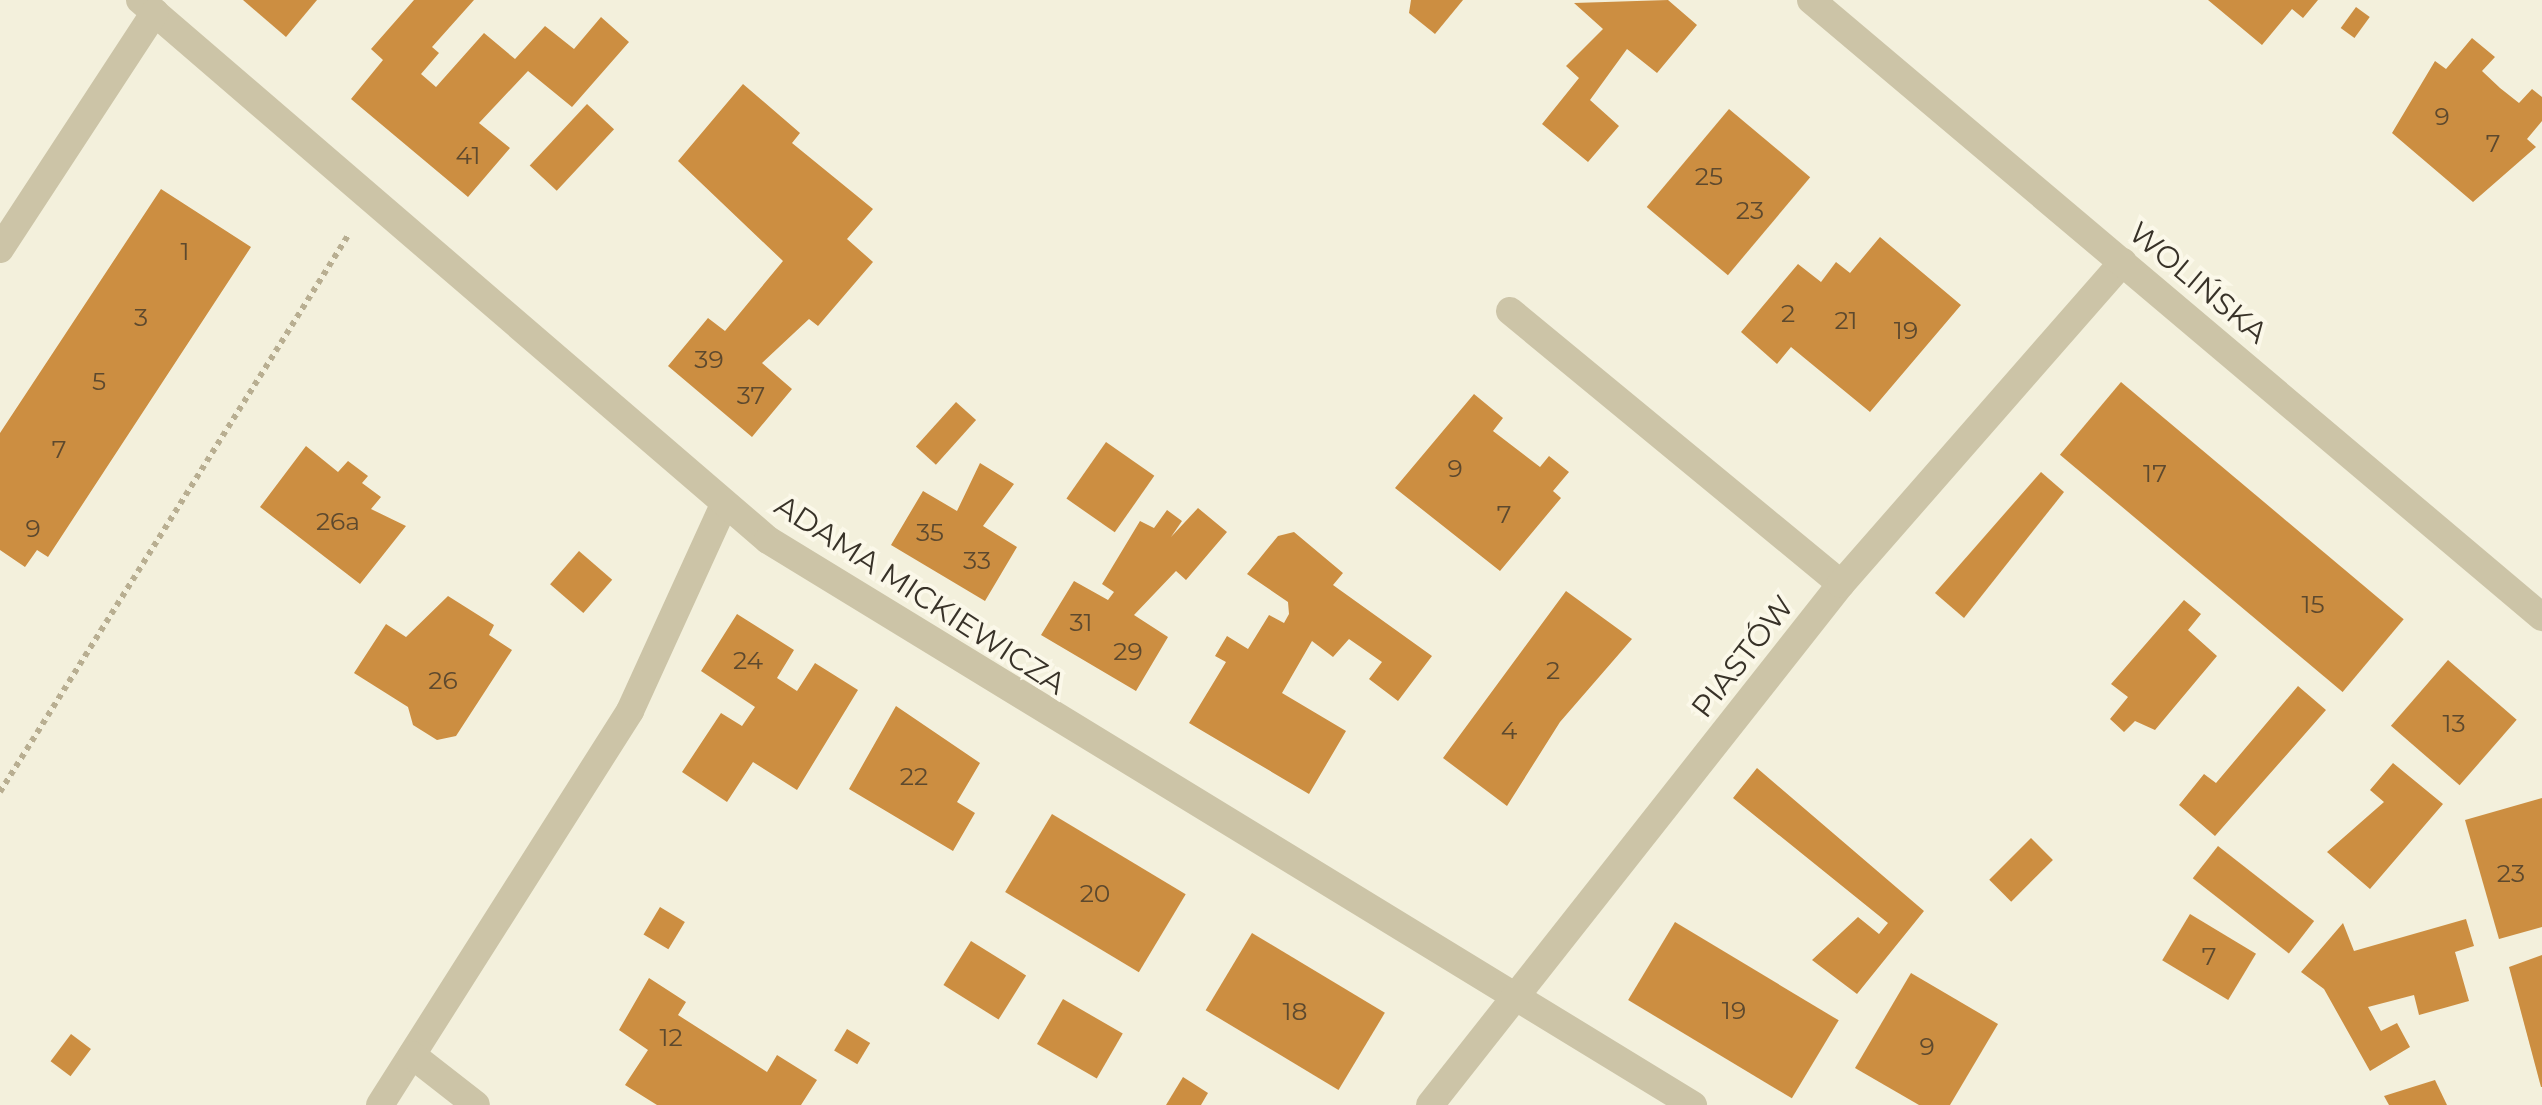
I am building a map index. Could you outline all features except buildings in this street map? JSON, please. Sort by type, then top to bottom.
[{"type":"street","name":"WOLIŃSKA","points":[[1811,0],[2542,617]]},
{"type":"street","name":"ADAMA MICKIEWICZA","points":[[148,6],[724,505],[839,589],[1510,1000],[1693,1105]]},
{"type":"street","points":[[0,248],[148,6]]},
{"type":"street","name":"PIASTÓW","points":[[1430,1105],[1841,584],[2123,262]]},
{"type":"street","points":[[1510,311],[1841,584]]},
{"type":"street","points":[[380,1105],[630,711],[724,505]]},
{"type":"street","points":[[412,1055],[476,1105]]},
{"type":"path","points":[[0,792],[372,200]]}]
